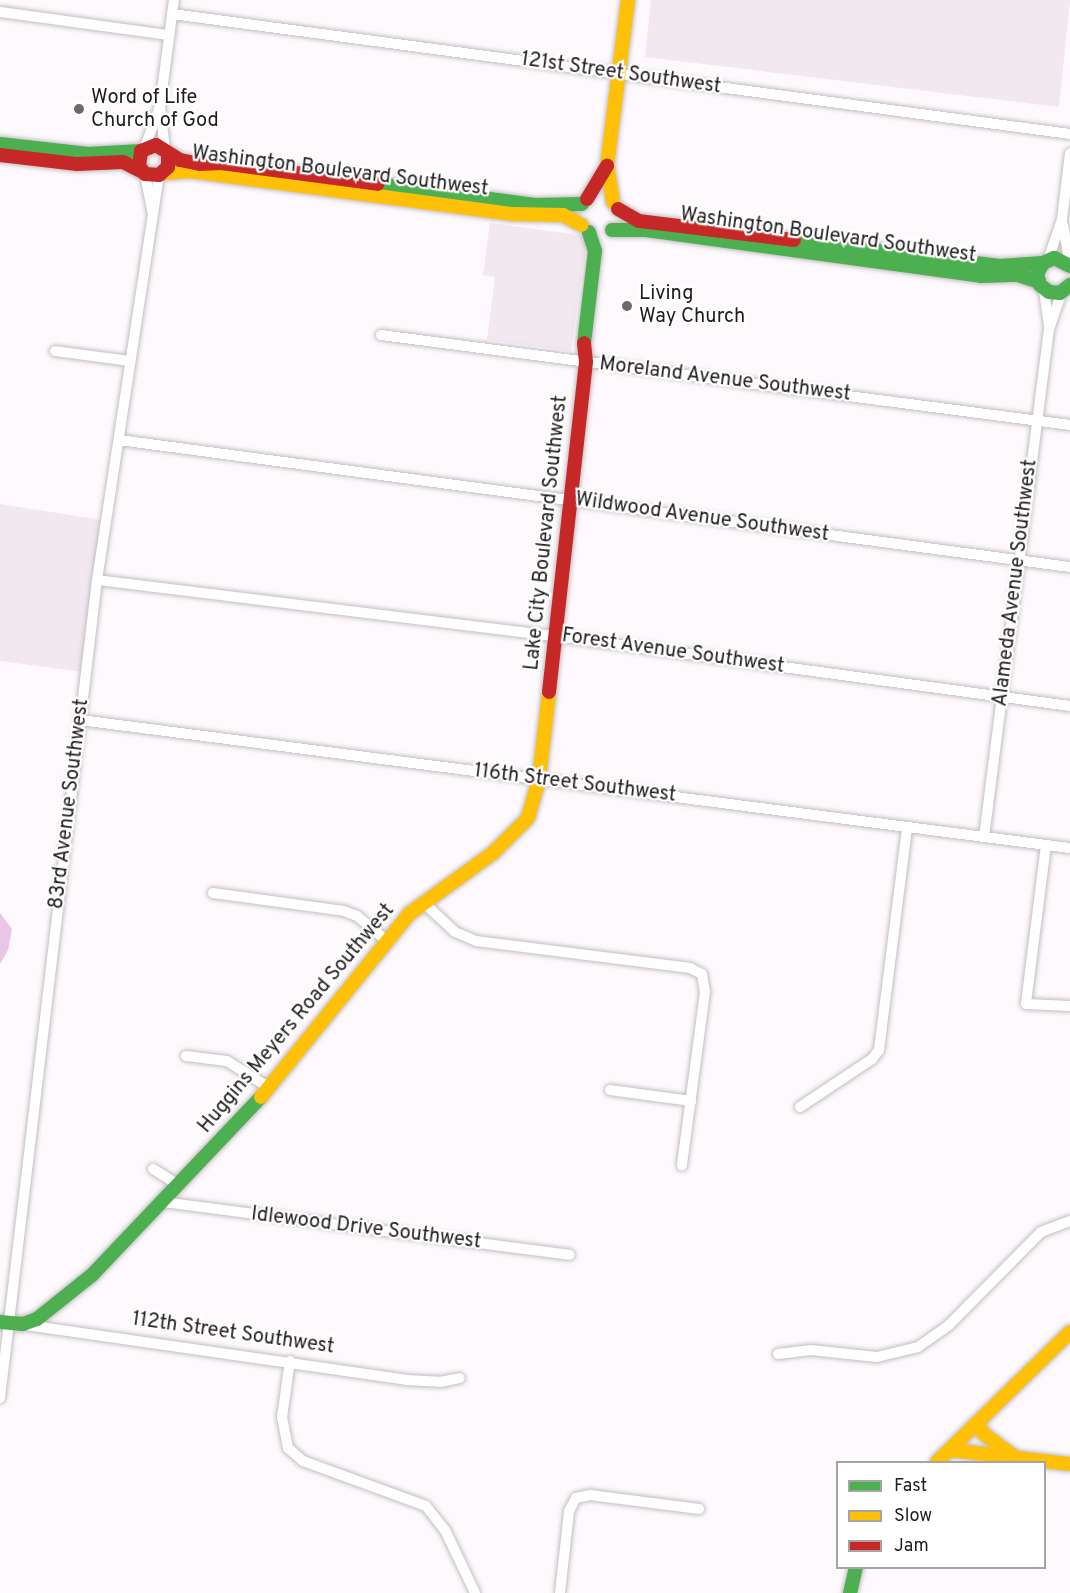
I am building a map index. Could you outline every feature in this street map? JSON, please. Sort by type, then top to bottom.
[{"type":"main road","points":[[607,166],[584,201],[585,229],[610,231],[617,223],[616,206],[607,166],[628,0]]},
{"type":"main road","points":[[0,144],[88,154],[143,149],[156,145],[167,152],[169,163],[152,173],[138,161],[143,149]]},
{"type":"main road","name":"Washington Boulevard Southwest","points":[[167,152],[192,163],[221,163],[535,206],[584,201]]},
{"type":"main road","name":"Washington Boulevard Southwest","points":[[0,155],[77,164],[123,162],[152,173],[190,171],[513,214],[563,215],[585,229]]},
{"type":"main road","points":[[584,201],[598,195],[616,206]]},
{"type":"main road","name":"Washington Boulevard Southwest","points":[[616,206],[639,221],[999,266],[1060,258],[1070,266]]},
{"type":"main road","name":"Lake City Boulevard Southwest","points":[[585,229],[595,251]]},
{"type":"main road","name":"Washington Boulevard Southwest","points":[[610,231],[646,230],[981,276],[1018,274],[1041,286],[1067,290]]},
{"type":"main road","name":"Lake City Boulevard Southwest","points":[[528,818],[538,779],[555,636],[586,362],[584,341],[595,251],[610,231]]},
{"type":"main road","points":[[1041,286],[1037,274],[1045,261]]},
{"type":"main road","name":"Huggins Meyers Road Southwest","points":[[23,1324],[65,1300],[163,1202],[268,1087],[386,940],[424,903],[510,839],[528,818]]},
{"type":"main road","name":"112th Street Southwest","points":[[4,1323],[23,1324]]},
{"type":"main road","points":[[938,1461],[1070,1332]]},
{"type":"main road","points":[[977,1423],[984,1434],[1016,1458]]},
{"type":"main road","points":[[950,1450],[1043,1461]]},
{"type":"main road","points":[[1046,1461],[1070,1464]]},
{"type":"main road","points":[[850,1593],[856,1569]]},
{"type":"street","points":[[143,149],[160,106],[174,0]]},
{"type":"street","points":[[0,12],[169,35]]},
{"type":"street","name":"121st Street Southwest","points":[[172,14],[1070,135]]},
{"type":"street","points":[[160,106],[167,152]]},
{"type":"street","points":[[1045,261],[1062,219],[1070,153]]},
{"type":"street","name":"83rd Avenue Southwest","points":[[0,1398],[4,1323],[98,580],[152,211],[152,173]]},
{"type":"street","points":[[1062,219],[1070,266]]},
{"type":"street","name":"Alameda Avenue Southwest","points":[[1041,286],[1049,329]]},
{"type":"street","name":"Alameda Avenue Southwest","points":[[984,837],[1049,329],[1067,290]]},
{"type":"street","name":"Moreland Avenue Southwest","points":[[381,335],[1070,425]]},
{"type":"street","points":[[55,351],[130,361]]},
{"type":"street","name":"Wildwood Avenue Southwest","points":[[119,440],[1070,567]]},
{"type":"street","name":"Forest Avenue Southwest","points":[[98,580],[555,636],[1070,706]]},
{"type":"street","name":"116th Street Southwest","points":[[80,720],[1070,848]]},
{"type":"street","points":[[800,1107],[872,1059],[879,1050],[907,827]]},
{"type":"street","points":[[1046,845],[1026,1004],[1070,1006]]},
{"type":"street","points":[[213,893],[344,911],[357,916],[386,940]]},
{"type":"street","points":[[424,903],[454,932],[476,940],[690,968],[702,974],[705,992],[682,1165]]},
{"type":"street","points":[[186,1056],[227,1061],[268,1087]]},
{"type":"street","points":[[609,1090],[691,1101]]},
{"type":"street","points":[[153,1169],[178,1184]]},
{"type":"street","name":"Idlewood Drive Southwest","points":[[163,1202],[570,1255]]},
{"type":"street","points":[[778,1354],[811,1350],[877,1357],[918,1347],[949,1325],[1041,1232],[1070,1221]]},
{"type":"street","name":"112th Street Southwest","points":[[23,1324],[290,1361],[406,1380],[440,1382],[460,1378]]},
{"type":"street","points":[[290,1361],[282,1417],[288,1448],[303,1461],[426,1506],[445,1530],[475,1593]]},
{"type":"street","points":[[560,1593],[569,1511],[576,1498],[590,1495],[699,1509]]},
{"type":"shaded area","points":[[651,0],[1070,0],[1059,107],[645,57]]},
{"type":"shaded area","points":[[490,223],[587,236],[571,351],[487,340],[495,277],[483,275]]},
{"type":"shaded area","points":[[0,504],[102,520],[83,672],[0,661]]},
{"type":"shaded area","points":[[0,913],[12,929],[8,950],[0,964]]},
{"type":"traffic: fast","points":[[0,144],[88,154],[141,151]]},
{"type":"traffic: fast","points":[[378,184],[535,205],[582,204]]},
{"type":"traffic: fast","points":[[612,230],[646,230],[981,276],[1018,275],[1039,282]]},
{"type":"traffic: fast","points":[[584,343],[595,251],[589,232]]},
{"type":"traffic: fast","points":[[794,240],[999,266],[1043,263]]},
{"type":"traffic: fast","points":[[1070,266],[1054,258],[1043,263],[1037,274],[1040,285],[1049,292],[1060,293],[1070,285]]},
{"type":"traffic: fast","points":[[0,1322],[23,1324],[37,1319],[92,1275],[261,1097]]},
{"type":"traffic: fast","points":[[850,1593],[856,1569]]},
{"type":"traffic: slow","points":[[613,202],[607,166],[628,0]]},
{"type":"traffic: slow","points":[[163,173],[190,171],[513,214],[563,215],[582,225]]},
{"type":"traffic: slow","points":[[261,1097],[409,914],[493,853],[528,818],[539,779],[549,692]]},
{"type":"traffic: slow","points":[[938,1461],[1070,1332]]},
{"type":"traffic: slow","points":[[977,1423],[984,1434],[1016,1458]]},
{"type":"traffic: slow","points":[[950,1450],[1044,1461]]},
{"type":"traffic: slow","points":[[1046,1461],[1070,1464]]},
{"type":"traffic: jam","points":[[168,154],[168,167],[159,175],[145,174],[139,166],[141,151],[156,145],[180,160],[200,164],[221,163],[378,184]]},
{"type":"traffic: jam","points":[[0,155],[77,164],[123,162],[141,171]]},
{"type":"traffic: jam","points":[[587,199],[607,166]]},
{"type":"traffic: jam","points":[[618,209],[639,221],[794,240]]},
{"type":"traffic: jam","points":[[549,692],[586,362],[584,343]]},
{"type":"place","name":"Word of Life Church of God","points":[[79,109]]},
{"type":"place","name":"Living Way Church","points":[[627,306]]}]
